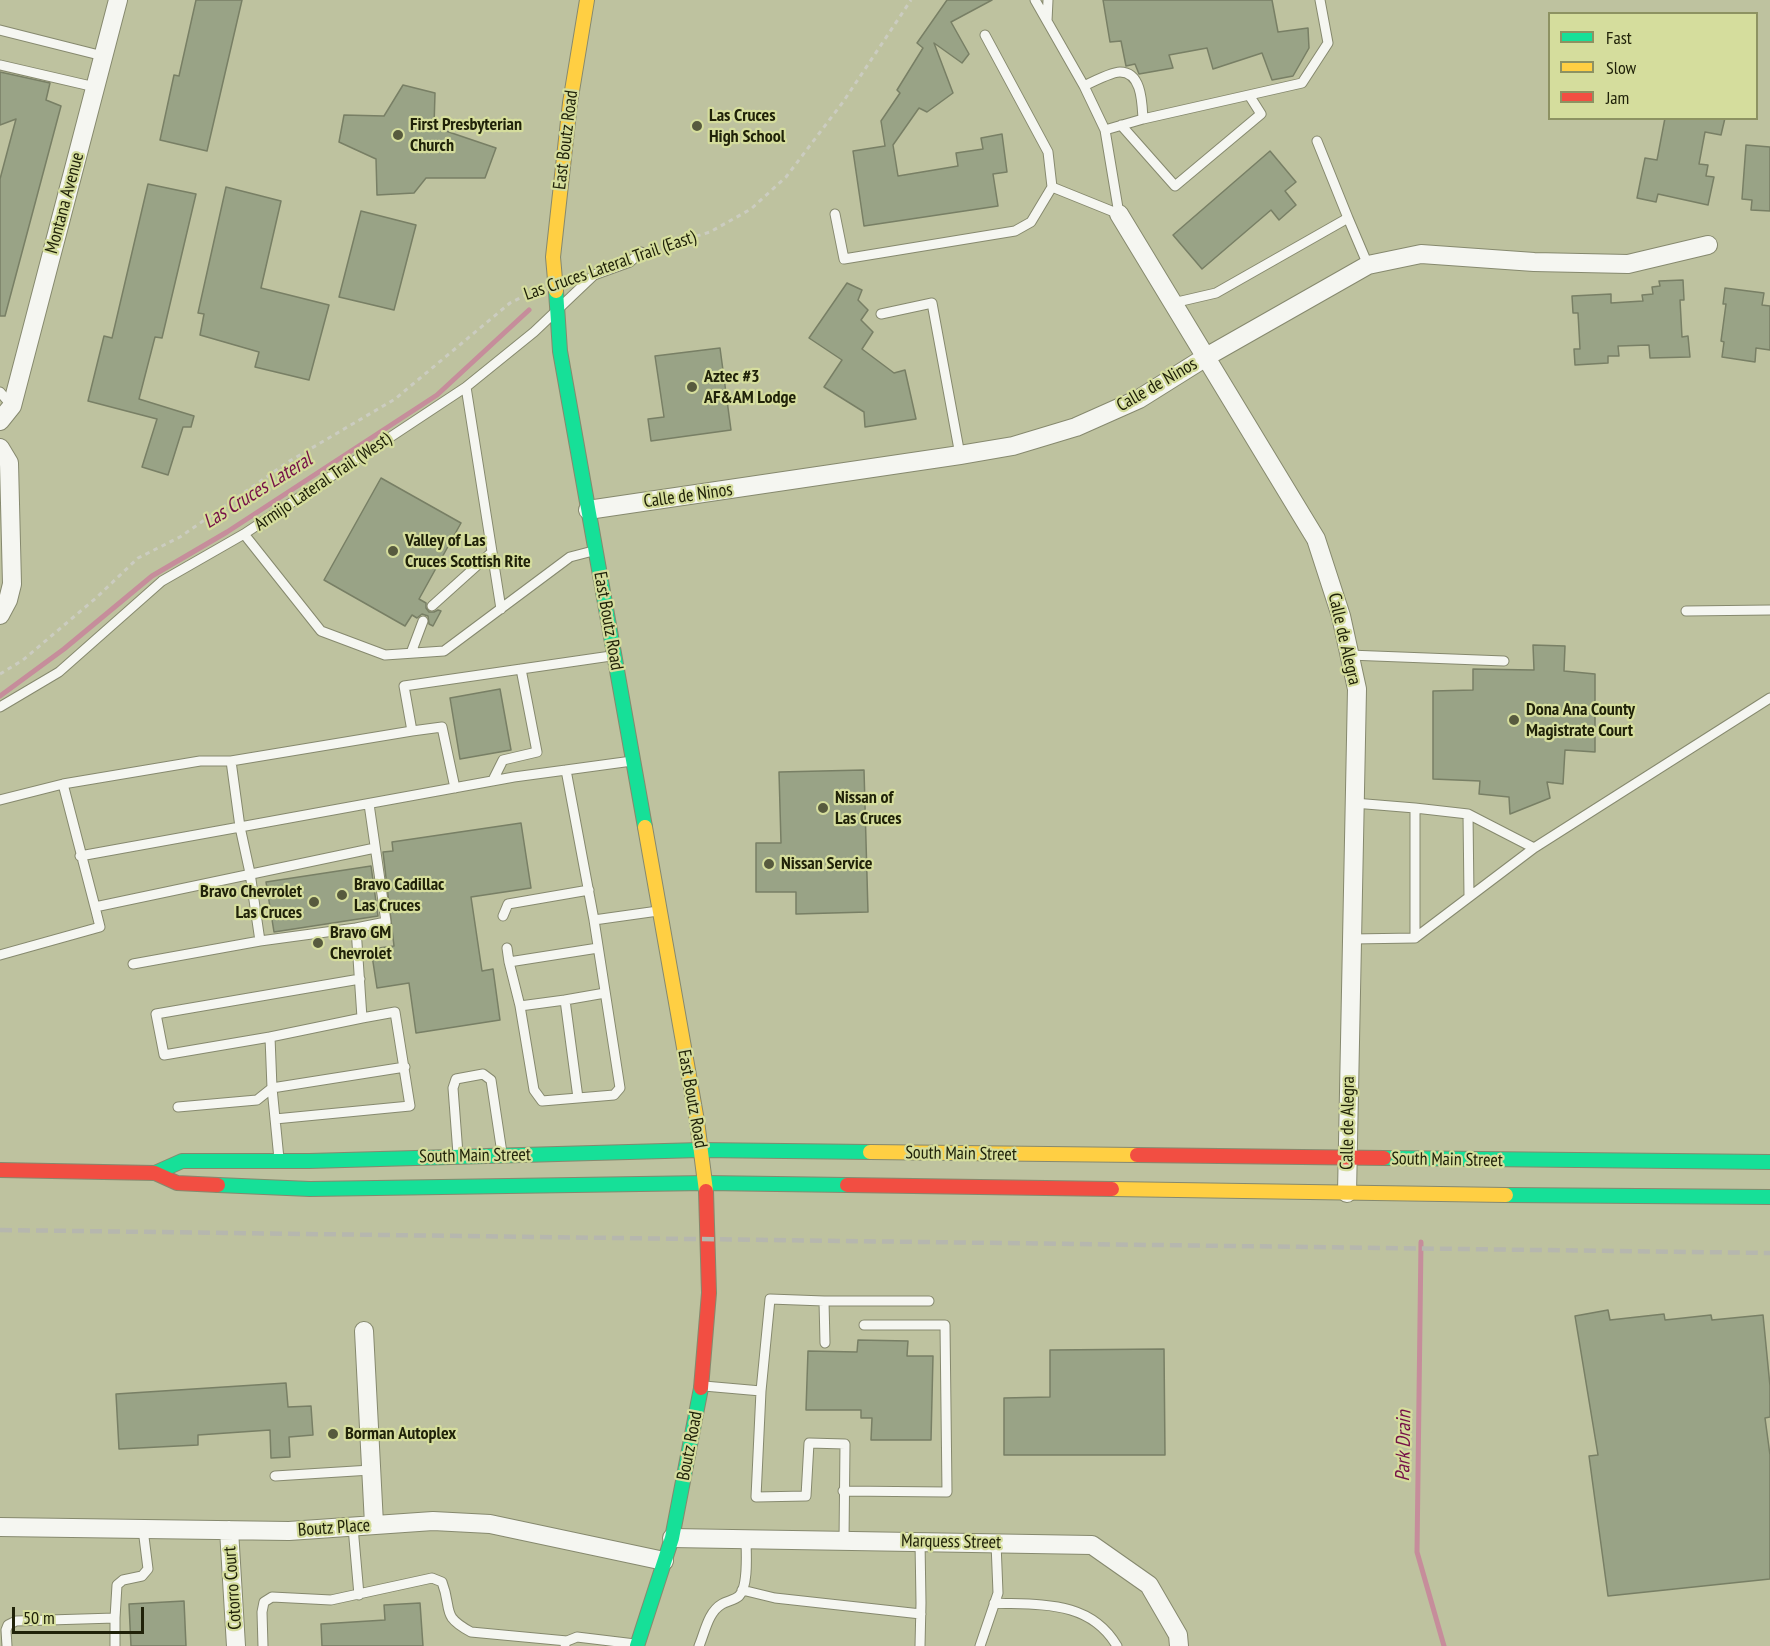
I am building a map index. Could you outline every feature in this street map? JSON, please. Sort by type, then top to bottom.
[{"type":"main road","name":"East Boutz Road","points":[[587,0],[570,103],[553,257],[560,351],[706,1183],[708,1239]]},
{"type":"main road","name":"South Main Street","points":[[155,1173],[182,1161],[279,1161],[700,1150],[1770,1162]]},
{"type":"main road","name":"South Main Street","points":[[0,1170],[155,1173],[177,1183],[310,1189],[706,1183],[1770,1197]]},
{"type":"main road","name":"Boutz Road","points":[[637,1645],[672,1538],[701,1386],[709,1293],[708,1239]]},
{"type":"street","name":"Montana Avenue","points":[[6,399],[118,0]]},
{"type":"street","name":"Calle de Alegra","points":[[1119,214],[1316,539],[1341,616],[1357,689],[1347,1193]]},
{"type":"street","name":"Calle de Ninos","points":[[588,510],[960,455],[1013,446],[1077,427],[1139,399],[1206,357],[1368,265],[1421,254],[1534,262],[1628,264],[1708,245]]},
{"type":"street","points":[[0,421],[6,399]]},
{"type":"street","points":[[0,448],[9,463],[12,584],[8,600],[0,615]]},
{"type":"street","points":[[364,1331],[374,1524]]},
{"type":"street","name":"Boutz Place","points":[[0,1527],[289,1531],[433,1521],[490,1524],[664,1561]]},
{"type":"street","name":"Cotorro Court","points":[[229,1530],[236,1646]]},
{"type":"street","name":"Marquess Street","points":[[672,1538],[1092,1545],[1149,1585],[1178,1635],[1179,1646]]},
{"type":"lane","points":[[1035,0],[1084,86],[1105,130],[1119,214]]},
{"type":"lane","points":[[1047,21],[1048,0]]},
{"type":"lane","points":[[1105,130],[1143,119],[1302,83],[1328,43],[1320,0]]},
{"type":"lane","points":[[0,30],[103,56]]},
{"type":"lane","points":[[835,214],[844,259],[1015,231],[1031,222],[1052,188],[1048,152],[986,35]]},
{"type":"lane","points":[[0,65],[95,87]]},
{"type":"lane","points":[[1084,86],[1119,71],[1131,75],[1140,88],[1143,119]]},
{"type":"lane","points":[[1121,125],[1175,186],[1261,114],[1249,95]]},
{"type":"lane","points":[[1317,141],[1368,265]]},
{"type":"lane","points":[[1052,188],[1119,214]]},
{"type":"lane","points":[[1173,303],[1216,293],[1348,218]]},
{"type":"lane","name":"Armijo Lateral Trail (West)","points":[[0,707],[59,672],[162,581],[244,534],[466,387],[534,332],[594,274],[630,261],[641,252]]},
{"type":"lane","points":[[881,314],[932,303],[960,455]]},
{"type":"lane","points":[[466,387],[501,609]]},
{"type":"lane","points":[[244,534],[321,631],[385,655],[444,651],[570,557],[595,551]]},
{"type":"lane","points":[[432,606],[492,552]]},
{"type":"lane","points":[[1686,611],[1770,610]]},
{"type":"lane","points":[[411,653],[423,621]]},
{"type":"lane","points":[[1349,655],[1504,661]]},
{"type":"lane","points":[[412,731],[404,686],[614,656]]},
{"type":"lane","points":[[493,780],[503,760],[537,752],[520,669]]},
{"type":"lane","points":[[1352,939],[1415,938],[1534,848],[1770,698]]},
{"type":"lane","points":[[0,800],[63,784],[200,761],[231,761],[442,727],[455,788]]},
{"type":"lane","points":[[80,856],[493,780],[632,760]]},
{"type":"lane","points":[[231,761],[260,941]]},
{"type":"lane","points":[[507,948],[520,1006],[534,1090],[542,1101],[614,1095],[621,1088],[589,890],[566,770]]},
{"type":"lane","points":[[0,955],[100,927],[63,784]]},
{"type":"lane","points":[[1354,803],[1468,813],[1534,848]]},
{"type":"lane","points":[[133,964],[260,941],[386,922],[369,804]]},
{"type":"lane","points":[[1415,808],[1415,938]]},
{"type":"lane","points":[[1468,813],[1469,897]]},
{"type":"lane","points":[[95,907],[375,848]]},
{"type":"lane","points":[[503,916],[508,904],[589,890]]},
{"type":"lane","points":[[594,920],[658,911]]},
{"type":"lane","points":[[356,928],[362,1018]]},
{"type":"lane","points":[[509,962],[598,948]]},
{"type":"lane","points":[[275,1119],[410,1106],[395,1012],[164,1055],[156,1014],[360,979]]},
{"type":"lane","points":[[520,1006],[605,993]]},
{"type":"lane","points":[[565,999],[578,1098]]},
{"type":"lane","points":[[270,1037],[279,1161]]},
{"type":"lane","points":[[178,1107],[257,1100],[272,1088],[405,1067]]},
{"type":"lane","points":[[458,1156],[453,1088],[456,1079],[483,1074],[491,1080],[502,1156]]},
{"type":"lane","points":[[844,1541],[845,1444],[809,1443],[806,1496],[756,1497],[761,1391],[770,1299],[929,1301]]},
{"type":"lane","points":[[824,1301],[825,1343]]},
{"type":"lane","points":[[843,1491],[948,1492],[945,1325],[864,1325]]},
{"type":"lane","points":[[701,1386],[761,1391]]},
{"type":"lane","points":[[275,1476],[372,1470]]},
{"type":"lane","points":[[353,1527],[359,1595]]},
{"type":"lane","points":[[115,1646],[117,1585],[123,1580],[142,1576],[148,1569],[143,1529]]},
{"type":"lane","points":[[699,1646],[711,1614],[719,1606],[739,1596],[742,1590],[745,1579],[746,1539]]},
{"type":"lane","points":[[920,1542],[920,1646]]},
{"type":"lane","points":[[980,1646],[998,1593],[996,1543]]},
{"type":"lane","points":[[263,1646],[262,1612],[264,1602],[272,1597],[331,1600],[432,1578],[442,1582],[450,1617],[458,1625],[471,1632],[566,1643],[577,1637],[637,1645]]},
{"type":"lane","points":[[742,1590],[786,1600],[921,1614]]},
{"type":"lane","points":[[994,1603],[1072,1609],[1095,1620],[1110,1634],[1117,1646]]},
{"type":"lane","points":[[7,1646],[6,1630],[8,1625],[16,1621],[115,1618]]},
{"type":"path","name":"Las Cruces Lateral Trail (East)","points":[[641,252],[710,232],[751,209],[786,177],[911,0]]},
{"type":"path","name":"Las Cruces Lateral Trail (East)","points":[[0,674],[23,660],[87,606],[138,558],[180,537],[288,462],[395,399],[510,303],[555,282]]},
{"type":"building","points":[[196,0],[242,0],[207,151],[160,140],[174,75],[179,76]]},
{"type":"building","points":[[947,0],[992,0],[951,22],[969,54],[962,63],[934,43],[953,93],[927,112],[919,108],[893,145],[898,176],[958,166],[956,153],[983,149],[981,138],[1002,134],[1007,172],[993,174],[998,206],[864,226],[853,151],[885,146],[881,121],[900,93],[897,90],[923,48],[917,43]]},
{"type":"building","points":[[1103,0],[1272,0],[1278,32],[1308,28],[1309,48],[1293,76],[1272,80],[1262,53],[1213,69],[1207,48],[1169,55],[1173,68],[1139,74],[1135,64],[1126,66],[1121,41],[1110,42]]},
{"type":"building","points":[[0,72],[50,83],[46,100],[61,106],[5,316],[0,316],[0,179],[16,119],[0,125]]},
{"type":"building","name":"First Presbyterian Church","points":[[403,85],[435,93],[434,127],[496,148],[485,178],[426,178],[414,193],[377,195],[376,159],[339,142],[344,115],[384,116]]},
{"type":"building","points":[[1665,120],[1725,120],[1721,135],[1705,132],[1699,164],[1708,165],[1706,176],[1714,177],[1708,205],[1658,194],[1656,202],[1637,198],[1645,158],[1657,160]]},
{"type":"building","points":[[1746,145],[1770,147],[1770,211],[1751,210],[1752,200],[1742,199]]},
{"type":"building","points":[[1270,151],[1296,182],[1285,191],[1296,205],[1279,220],[1271,210],[1202,269],[1173,235]]},
{"type":"building","points":[[148,184],[196,194],[162,338],[155,337],[139,399],[194,416],[191,427],[183,427],[168,475],[142,467],[157,419],[88,401],[104,336],[112,338]]},
{"type":"building","points":[[226,187],[281,201],[261,288],[329,305],[309,380],[255,367],[259,352],[200,335],[204,314],[198,313]]},
{"type":"building","points":[[361,211],[416,225],[394,310],[339,297]]},
{"type":"building","points":[[1683,280],[1684,300],[1680,300],[1682,337],[1688,336],[1690,357],[1650,358],[1649,345],[1618,346],[1619,356],[1608,356],[1608,363],[1575,365],[1574,349],[1580,349],[1578,313],[1573,313],[1572,296],[1611,294],[1611,303],[1643,301],[1642,295],[1653,294],[1652,287],[1660,286],[1659,281]]},
{"type":"building","points":[[847,283],[862,290],[858,300],[868,310],[861,320],[873,332],[862,349],[894,373],[905,370],[916,419],[865,427],[864,412],[824,387],[842,360],[809,338]]},
{"type":"building","points":[[1725,288],[1764,293],[1762,305],[1770,306],[1770,350],[1756,348],[1755,362],[1722,357]]},
{"type":"building","name":"Aztec #3 AF&AM Lodge","points":[[720,348],[731,430],[651,441],[648,419],[664,417],[655,356]]},
{"type":"building","name":"Valley of Las Cruces Scottish Rite","points":[[381,478],[461,523],[419,599],[426,603],[429,612],[441,611],[433,626],[429,624],[428,616],[422,614],[417,618],[412,615],[405,626],[324,580]]},
{"type":"building","name":"Dona Ana County Magistrate Court","points":[[1533,645],[1565,646],[1564,671],[1595,674],[1595,752],[1565,750],[1563,784],[1547,782],[1550,798],[1510,814],[1509,797],[1479,794],[1480,781],[1433,779],[1433,691],[1473,690],[1473,669],[1534,670]]},
{"type":"building","points":[[500,689],[511,750],[460,759],[450,698]]},
{"type":"building","name":"Nissan of Las Cruces","points":[[864,770],[868,912],[796,914],[796,892],[756,892],[756,843],[781,843],[779,772]]},
{"type":"building","points":[[521,823],[531,888],[471,897],[482,971],[493,969],[500,1020],[416,1033],[409,983],[377,988],[371,949],[394,946],[383,852],[393,851],[392,842]]},
{"type":"building","points":[[371,866],[378,916],[274,932],[266,882]]},
{"type":"building","points":[[1608,1310],[1610,1320],[1664,1314],[1665,1320],[1711,1315],[1712,1320],[1763,1315],[1770,1386],[1770,1417],[1765,1418],[1770,1455],[1770,1579],[1608,1596],[1589,1456],[1598,1455],[1575,1316]]},
{"type":"building","points":[[858,1340],[908,1341],[907,1356],[933,1356],[931,1440],[871,1440],[872,1418],[861,1418],[861,1410],[806,1410],[808,1351],[857,1352]]},
{"type":"building","points":[[1164,1349],[1165,1455],[1004,1455],[1004,1398],[1050,1397],[1050,1350]]},
{"type":"building","points":[[286,1383],[288,1407],[311,1406],[313,1435],[289,1437],[290,1457],[271,1458],[270,1430],[198,1435],[198,1445],[119,1449],[116,1394]]},
{"type":"building","points":[[184,1601],[186,1646],[131,1646],[129,1604]]},
{"type":"building","points":[[420,1603],[423,1646],[322,1646],[321,1624],[385,1620],[384,1605]]},
{"type":"waterway","name":"Las Cruces Lateral","points":[[0,696],[64,649],[152,576],[227,532],[437,395],[529,310]]},
{"type":"waterway","name":"Park Drain","points":[[1421,1242],[1417,1552],[1444,1646]]},
{"type":"railway","points":[[0,1230],[1770,1253]]},
{"type":"traffic: fast","points":[[556,291],[560,351],[645,827]]},
{"type":"traffic: fast","points":[[155,1173],[182,1161],[309,1161],[700,1150],[870,1152]]},
{"type":"traffic: fast","points":[[1384,1158],[1770,1162]]},
{"type":"traffic: fast","points":[[218,1185],[310,1189],[706,1183],[847,1185]]},
{"type":"traffic: fast","points":[[1506,1195],[1770,1197]]},
{"type":"traffic: fast","points":[[637,1646],[672,1538],[701,1388]]},
{"type":"traffic: slow","points":[[556,291],[553,257],[570,103],[587,0]]},
{"type":"traffic: slow","points":[[645,827],[697,1121],[706,1191]]},
{"type":"traffic: slow","points":[[870,1152],[1137,1155]]},
{"type":"traffic: slow","points":[[1112,1189],[1506,1195]]},
{"type":"traffic: jam","points":[[1137,1155],[1384,1158]]},
{"type":"traffic: jam","points":[[0,1170],[155,1173],[177,1183],[218,1185]]},
{"type":"traffic: jam","points":[[847,1185],[1112,1189]]},
{"type":"traffic: jam","points":[[701,1388],[709,1293],[706,1191]]},
{"type":"place","name":"Las Cruces High School","points":[[697,126]]},
{"type":"place","name":"First Presbyterian Church","points":[[398,135]]},
{"type":"place","name":"Aztec #3 AF&AM Lodge","points":[[692,387]]},
{"type":"place","name":"Valley of Las Cruces Scottish Rite","points":[[393,551]]},
{"type":"place","name":"Dona Ana County Magistrate Court","points":[[1514,720]]},
{"type":"place","name":"Nissan of Las Cruces","points":[[823,808]]},
{"type":"place","name":"Nissan Service","points":[[769,864]]},
{"type":"place","name":"Bravo Cadillac Las Cruces","points":[[342,895]]},
{"type":"place","name":"Bravo Chevrolet Las Cruces","points":[[314,902]]},
{"type":"place","name":"Bravo GM Chevrolet","points":[[318,943]]},
{"type":"place","name":"Borman Autoplex","points":[[333,1434]]}]
